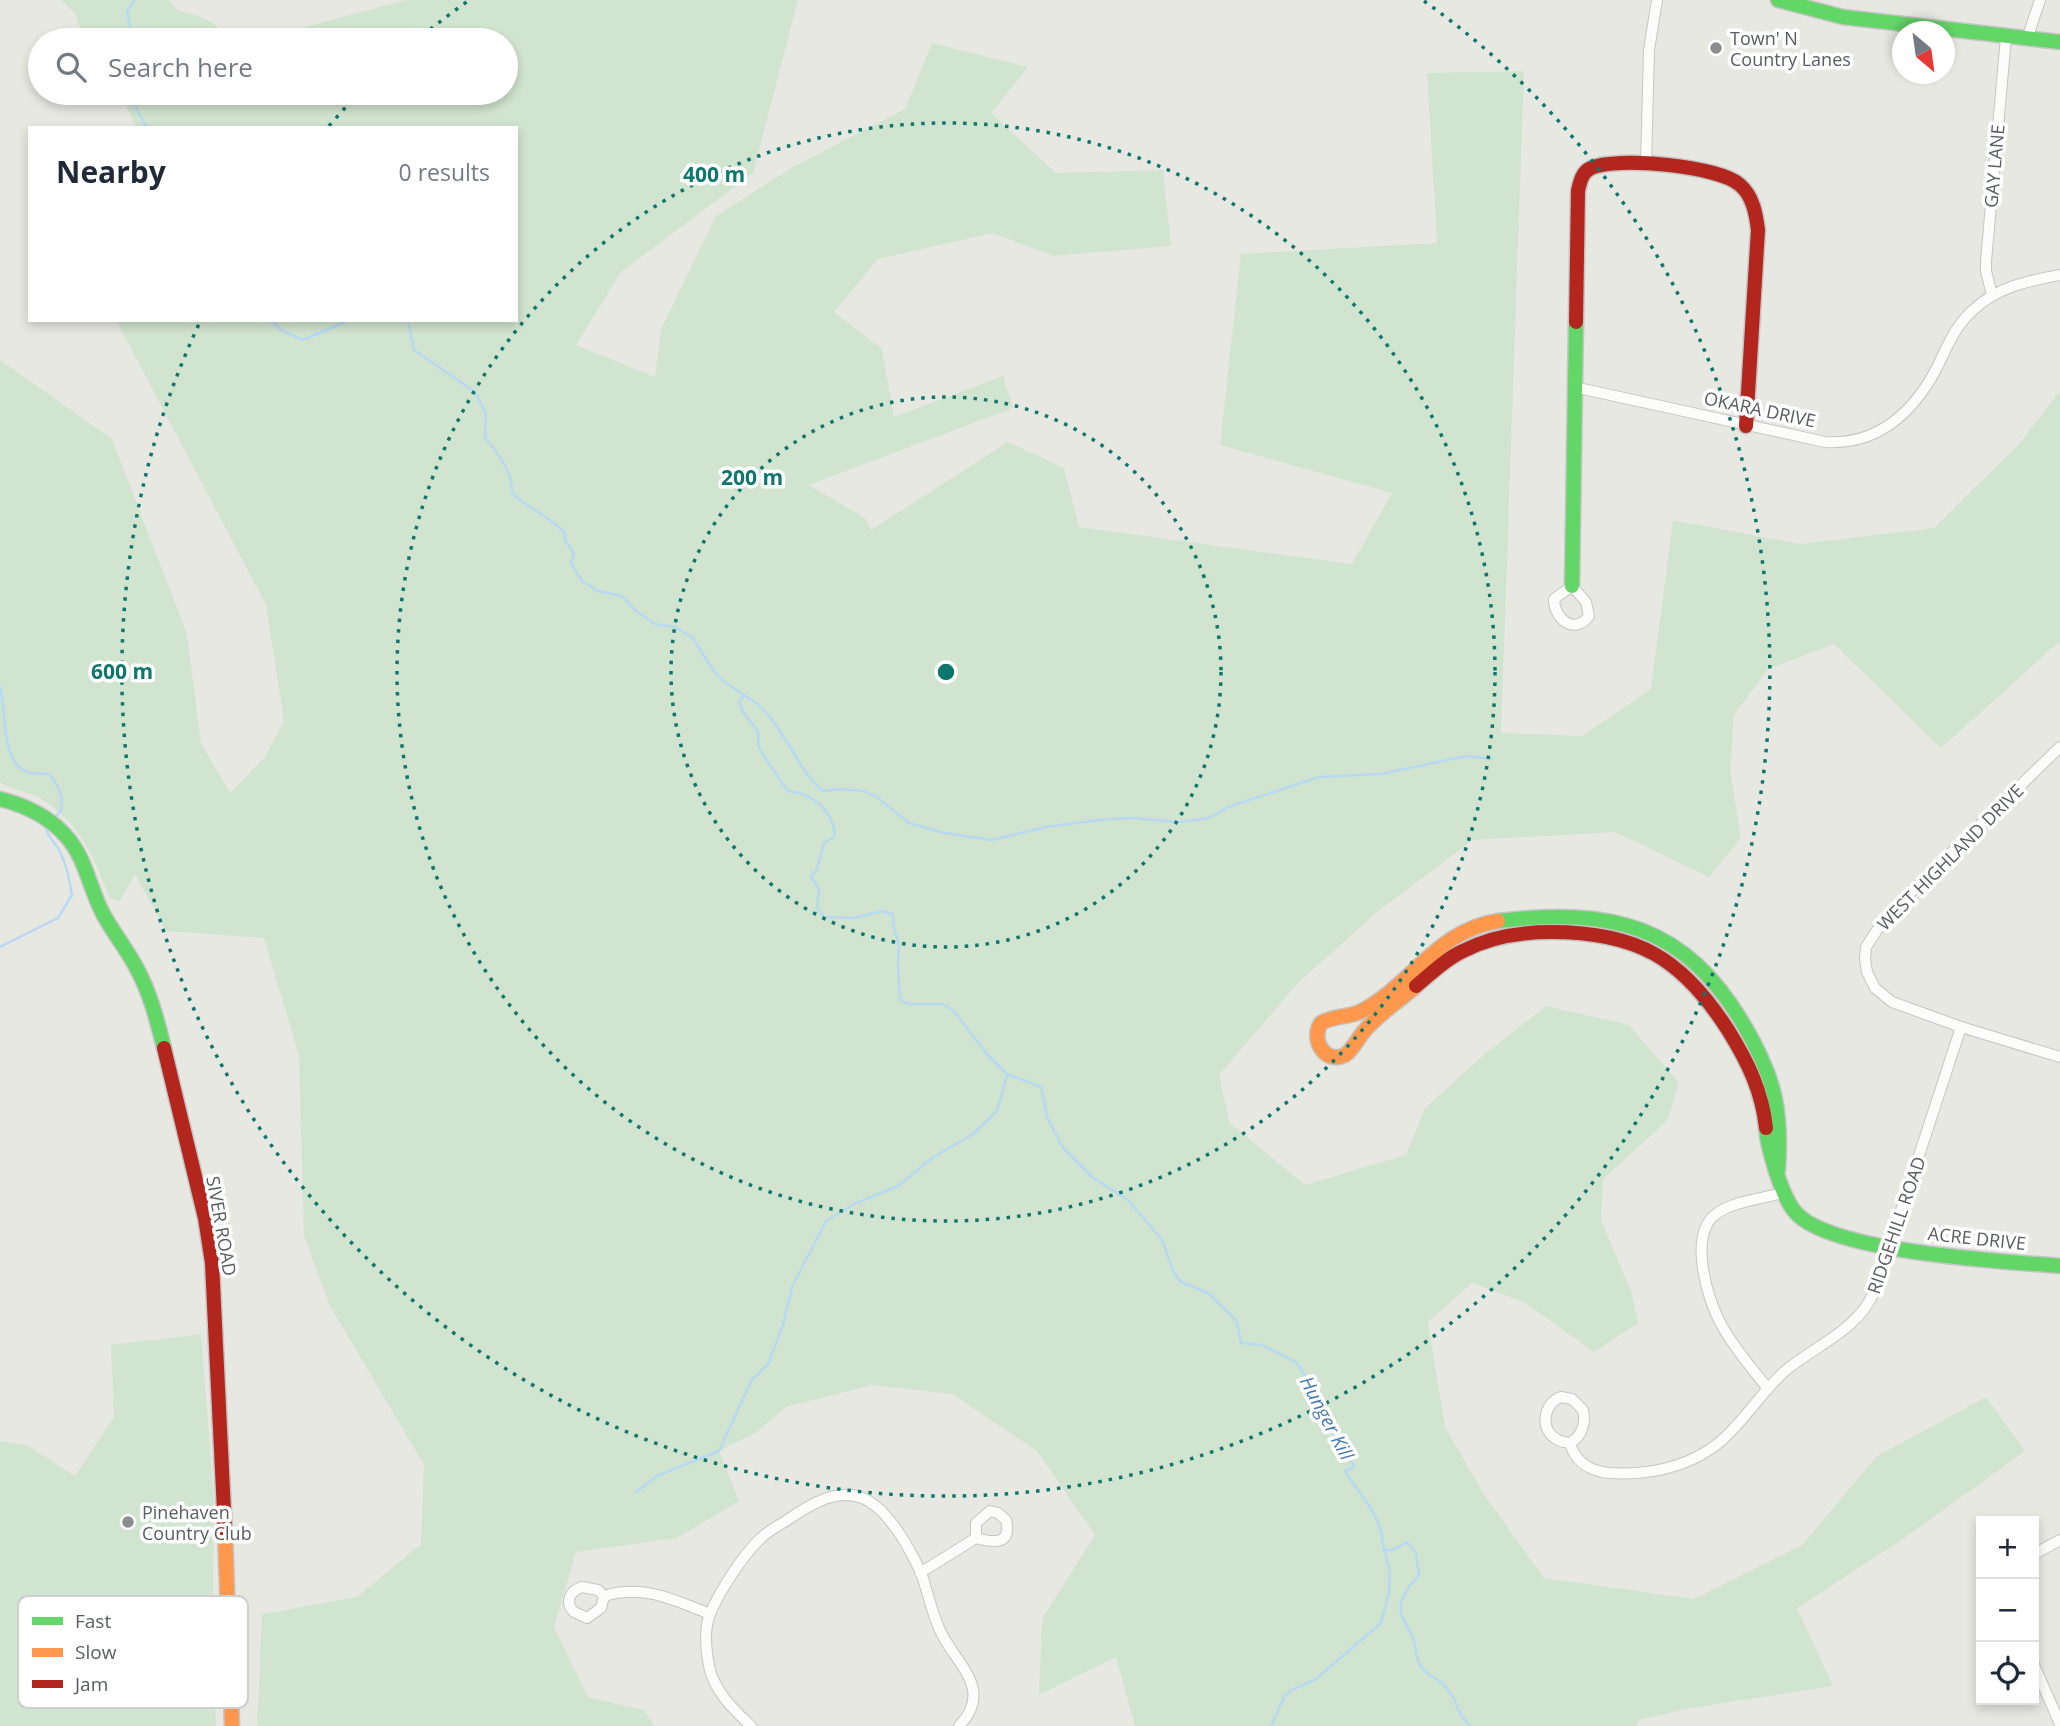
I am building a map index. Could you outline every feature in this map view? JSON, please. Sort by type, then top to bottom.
[{"type":"street","points":[[1646,164],[1649,50],[1657,0]]},
{"type":"street","points":[[1778,0],[1843,17],[2060,42]]},
{"type":"street","points":[[2027,39],[2040,0]]},
{"type":"street","name":"GAY LANE","points":[[1992,295],[1986,261],[2006,37]]},
{"type":"street","points":[[1572,586],[1578,194],[1580,178],[1591,168],[1615,162],[1724,174],[1743,187],[1753,202],[1758,230],[1746,426]]},
{"type":"street","name":"OKARA DRIVE","points":[[1574,387],[1825,442],[1855,442],[1882,431],[1906,413],[1930,380],[1952,335],[1963,321],[1992,295],[2014,284],[2060,275]]},
{"type":"street","name":"WEST HIGHLAND DRIVE","points":[[2059,1055],[1961,1027],[1906,1008],[1882,995],[1867,972],[1866,947],[1877,930],[1910,893],[2060,747]]},
{"type":"street","name":"SIVER ROAD","points":[[0,799],[19,804],[46,818],[64,833],[77,850],[102,911],[144,982],[158,1023],[205,1218],[212,1263],[227,1596]]},
{"type":"street","points":[[1544,925],[1500,921],[1475,926],[1459,934],[1361,1011],[1322,1022],[1316,1031],[1317,1039],[1323,1051],[1330,1057],[1337,1058],[1348,1053],[1366,1029],[1461,950],[1488,939],[1544,925],[1566,917],[1617,922],[1703,969],[1718,986],[1778,1101],[1781,1138],[1778,1170],[1782,1194],[1736,1205],[1716,1214],[1707,1223],[1702,1237],[1704,1273],[1714,1309],[1730,1338],[1768,1390]]},
{"type":"street","points":[[1429,956],[1440,967]]},
{"type":"street","name":"RIDGEHILL ROAD","points":[[1570,1443],[1573,1453],[1583,1464],[1601,1472],[1650,1473],[1675,1467],[1700,1455],[1723,1439],[1785,1372],[1854,1323],[1871,1300],[1961,1027]]},
{"type":"street","name":"ACRE DRIVE","points":[[1782,1194],[1796,1213],[1816,1226],[1853,1239],[1890,1247],[2060,1266]]},
{"type":"street","name":"RIDGEHILL ROAD","points":[[1561,1397],[1572,1399],[1583,1410],[1582,1430],[1576,1440],[1570,1443],[1558,1441],[1546,1423],[1549,1404],[1561,1397]]},
{"type":"street","points":[[751,1726],[727,1702],[709,1668],[706,1637],[710,1614],[742,1559],[760,1538],[808,1505],[836,1495],[864,1499],[876,1506],[901,1537],[920,1573],[942,1636],[973,1685],[969,1713],[959,1726]]},
{"type":"street","points":[[920,1573],[976,1538]]},
{"type":"street","points":[[2039,1551],[2060,1540]]},
{"type":"street","points":[[604,1596],[616,1592],[648,1591],[710,1614]]},
{"type":"street","points":[[2039,1676],[2060,1724]]},
{"type":"street","name":"SIVER ROAD","points":[[231,1708],[232,1726]]},
{"type":"green space","points":[[60,0],[169,0],[178,10],[203,18],[219,28],[80,28],[75,13]]},
{"type":"green space","points":[[406,0],[798,0],[753,173],[621,272],[576,345],[655,377],[661,329],[716,216],[793,167],[905,109],[932,43],[1028,67],[991,113],[1056,173],[1163,170],[1171,246],[1053,256],[993,233],[878,259],[834,312],[882,349],[894,417],[1003,376],[1013,408],[809,485],[865,518],[871,530],[1008,442],[1064,468],[1079,527],[1352,564],[1392,493],[1220,445],[1241,254],[1437,243],[1427,73],[1524,71],[1501,733],[1582,736],[1651,689],[1673,520],[1800,544],[1934,528],[2019,444],[2060,391],[2060,641],[1941,748],[1834,644],[1768,669],[1734,715],[1730,771],[1741,838],[1709,877],[1615,832],[1473,840],[1377,912],[1298,983],[1219,1075],[1230,1123],[1305,1185],[1406,1155],[1425,1108],[1485,1054],[1546,1006],[1629,1025],[1679,1083],[1667,1121],[1603,1179],[1601,1220],[1631,1291],[1638,1323],[1594,1352],[1524,1302],[1472,1283],[1428,1322],[1445,1427],[1485,1496],[1544,1578],[1694,1599],[1802,1545],[1877,1456],[1986,1397],[2025,1451],[1903,1539],[1797,1608],[1833,1686],[1686,1709],[1639,1720],[1636,1726],[1135,1726],[1116,1657],[1039,1695],[1042,1619],[1095,1535],[1037,1451],[952,1394],[872,1385],[786,1407],[754,1434],[719,1451],[739,1501],[677,1538],[576,1552],[554,1627],[588,1697],[643,1710],[655,1726],[257,1726],[262,1614],[357,1597],[421,1544],[424,1465],[330,1306],[304,1236],[299,1056],[264,938],[166,931],[135,874],[120,901],[110,898],[91,854],[66,819],[40,798],[0,782],[0,360],[112,439],[187,634],[201,743],[230,793],[264,758],[284,721],[266,605],[117,322],[518,322],[518,126],[136,126],[126,105],[518,105],[518,28],[301,28]]},
{"type":"green space","name":"Pinehaven Country Club","points":[[201,1334],[214,1498],[213,1596],[18,1596],[18,1708],[216,1708],[216,1726],[0,1726],[0,1441],[27,1445],[75,1476],[114,1417],[111,1345]]},
{"type":"waterway","name":"Hunger Kill","points":[[129,28],[127,11],[135,0]]},
{"type":"waterway","name":"Hunger Kill","points":[[135,105],[146,126]]},
{"type":"waterway","name":"Hunger Kill","points":[[272,322],[281,330],[303,340],[344,322]]},
{"type":"waterway","name":"Hunger Kill","points":[[408,322],[414,350],[475,392],[486,414],[485,438],[504,464],[512,493],[564,532],[565,540],[574,554],[571,563],[582,581],[598,591],[622,596],[635,610],[655,624],[675,627],[693,638],[713,670],[724,682],[744,695],[739,701],[743,712],[758,731],[759,747],[788,791],[805,795],[826,811],[834,827],[835,836],[824,843],[817,869],[811,877],[819,889],[817,908],[824,917],[854,918],[882,911],[892,914],[899,944],[900,1001],[909,1004],[942,1004],[953,1010],[986,1053],[1007,1074],[1041,1087],[1047,1117],[1063,1148],[1092,1177],[1128,1200],[1162,1240],[1173,1271],[1181,1282],[1208,1293],[1236,1320],[1241,1343],[1261,1345],[1296,1362],[1324,1405],[1338,1446],[1353,1464],[1354,1467],[1345,1471],[1375,1517],[1384,1551],[1395,1549],[1407,1542],[1416,1553],[1419,1575],[1402,1599],[1402,1617],[1413,1638],[1420,1666],[1446,1687],[1461,1715],[1471,1726]]},
{"type":"waterway","points":[[0,687],[8,747],[12,758],[18,767],[27,772],[49,774],[53,779],[62,802],[55,817]]},
{"type":"waterway","points":[[745,696],[769,715],[803,768],[823,791],[864,791],[878,798],[909,823],[944,833],[992,840],[1046,827],[1099,820],[1130,818],[1179,822],[1209,818],[1228,807],[1319,777],[1381,774],[1466,756],[1492,759]]},
{"type":"waterway","points":[[0,947],[58,918],[72,895],[64,861],[45,826]]},
{"type":"waterway","points":[[636,1492],[657,1476],[719,1451],[751,1381],[768,1364],[783,1325],[792,1287],[826,1221],[854,1204],[898,1186],[932,1158],[973,1134],[997,1111],[1007,1075]]},
{"type":"waterway","points":[[1271,1726],[1285,1695],[1316,1679],[1381,1623],[1389,1592],[1390,1572],[1385,1552]]},
{"type":"traffic: fast","points":[[1778,0],[1843,17],[2060,42]]},
{"type":"traffic: fast","points":[[1572,586],[1576,322]]},
{"type":"traffic: fast","points":[[0,799],[18,804],[43,817],[72,843],[102,912],[141,977],[153,1006],[164,1048]]},
{"type":"traffic: fast","points":[[1498,921],[1575,917],[1610,921],[1641,930],[1670,944],[1697,965],[1722,992],[1745,1027],[1770,1079],[1779,1130],[1778,1170]]},
{"type":"traffic: fast","points":[[1766,1128],[1781,1185],[1791,1206],[1796,1213],[1816,1227],[1845,1237],[1920,1253],[2060,1266]]},
{"type":"traffic: slow","points":[[1416,986],[1372,1023],[1345,1055],[1331,1056],[1321,1049],[1317,1036],[1321,1023],[1362,1011],[1380,1000],[1458,935],[1477,926],[1498,921]]},
{"type":"traffic: slow","points":[[225,1532],[227,1596]]},
{"type":"traffic: slow","points":[[231,1708],[232,1726]]},
{"type":"traffic: jam","points":[[1576,322],[1578,191],[1585,172],[1604,165],[1644,163],[1691,168],[1729,178],[1740,185],[1751,200],[1758,230],[1746,426]]},
{"type":"traffic: jam","points":[[1416,986],[1456,954],[1506,936],[1540,932],[1581,933],[1633,944],[1674,967],[1711,1005],[1748,1065],[1761,1102],[1766,1128]]},
{"type":"traffic: jam","points":[[164,1048],[205,1218],[212,1263],[225,1532]]},
{"type":"place","name":"Town' N Country Lanes","points":[[1716,48]]},
{"type":"place","name":"Pinehaven Country Club","points":[[128,1522]]}]
